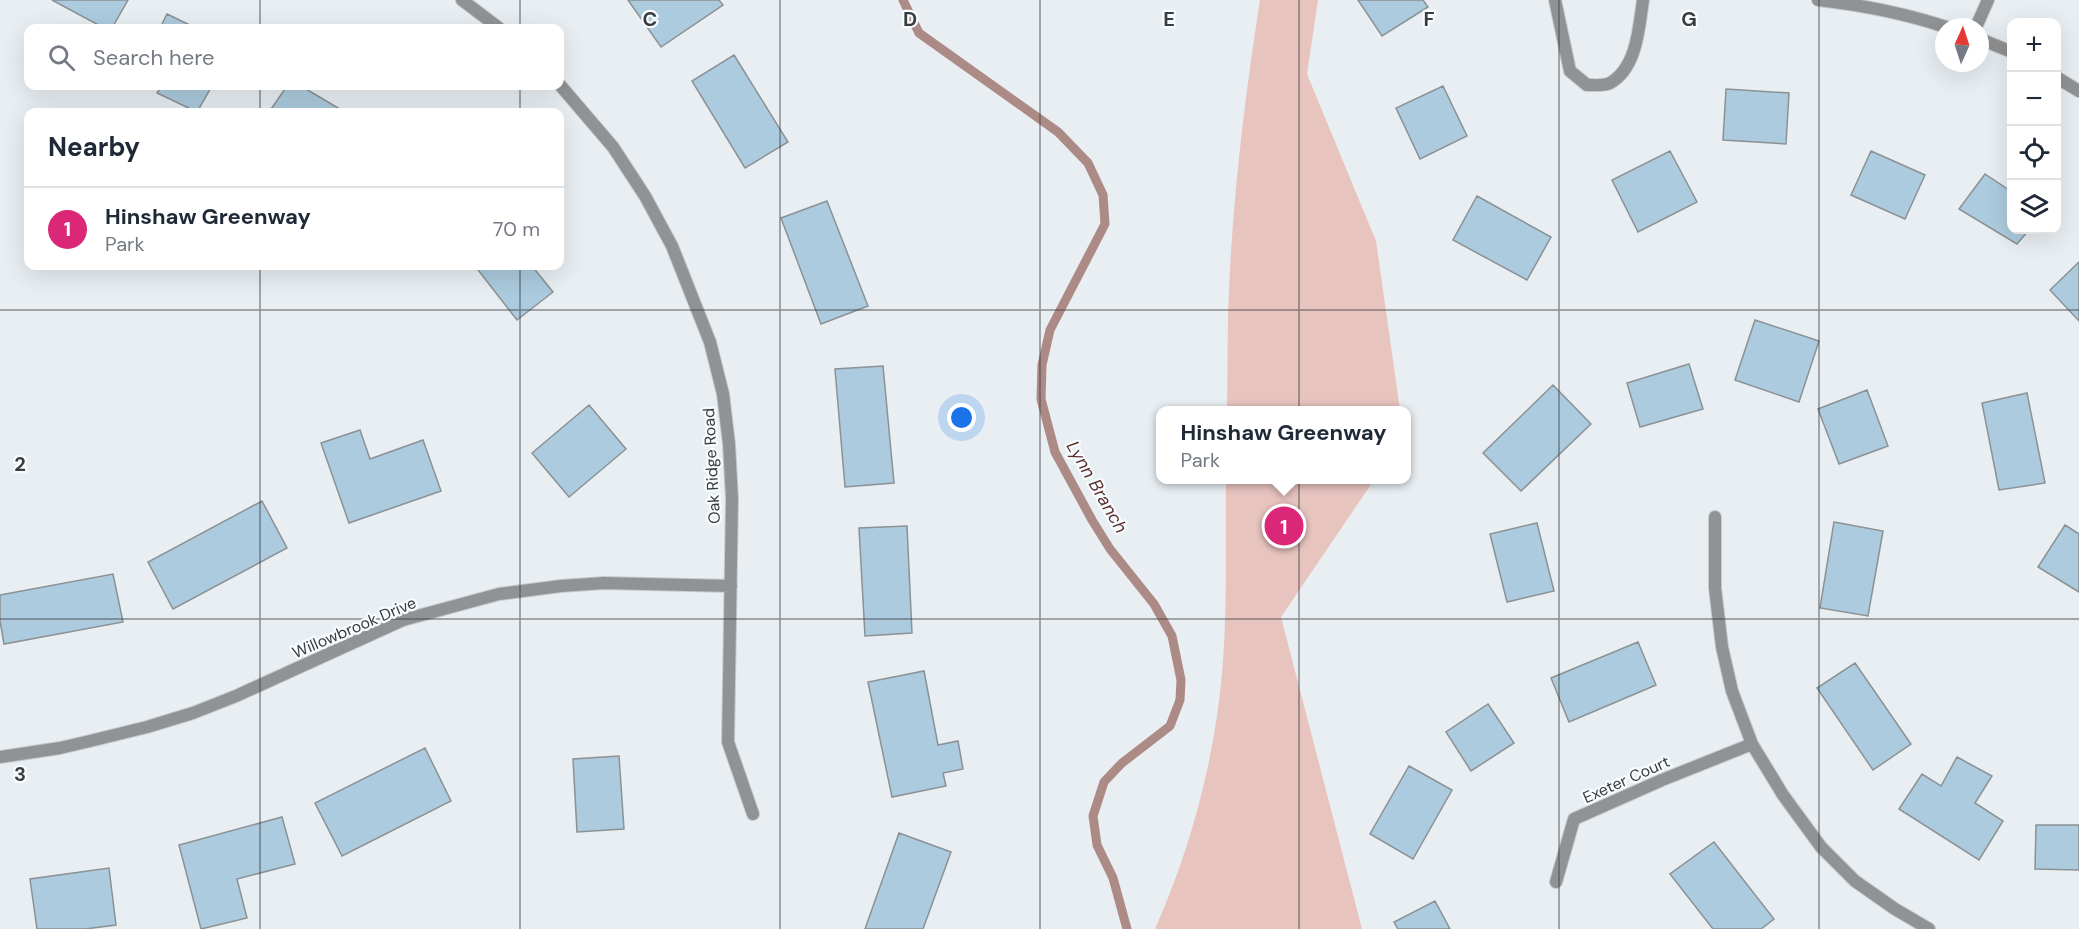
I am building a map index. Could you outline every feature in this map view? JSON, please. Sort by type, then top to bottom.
[{"type":"street","points":[[462,0],[494,24]]},
{"type":"street","points":[[1555,0],[1570,71],[1587,85],[1609,84],[1627,68],[1639,32],[1643,0]]},
{"type":"street","points":[[1818,0],[1847,3],[1913,16],[1935,23]]},
{"type":"street","points":[[1980,18],[1988,0]]},
{"type":"street","points":[[1989,43],[2007,50]]},
{"type":"street","points":[[2061,80],[2079,91]]},
{"type":"street","name":"Oak Ridge Road","points":[[564,90],[613,147],[645,196],[672,246],[710,342],[723,394],[732,499],[728,742],[753,814]]},
{"type":"street","points":[[1715,517],[1715,588],[1722,647],[1732,691],[1752,744],[1821,847],[1856,881],[1894,909],[1929,929]]},
{"type":"street","name":"Willowbrook Drive","points":[[0,757],[60,748],[147,728],[193,713],[237,696],[403,620],[499,594],[604,583],[731,586]]},
{"type":"street","name":"Exeter Court","points":[[1556,882],[1574,819],[1752,744]]},
{"type":"shaded area","points":[[1260,0],[1318,0],[1307,74],[1376,241],[1399,406],[1227,406],[1228,306],[1233,218]]},
{"type":"shaded area","points":[[1226,484],[1371,484],[1281,617],[1362,929],[1155,929],[1185,851],[1207,771],[1221,687],[1226,568]]},
{"type":"building","points":[[52,0],[128,0],[114,24],[97,24]]},
{"type":"building","points":[[628,0],[719,0],[723,5],[661,47]]},
{"type":"building","points":[[1358,0],[1423,0],[1428,7],[1382,36]]},
{"type":"building","points":[[167,14],[188,24],[162,24]]},
{"type":"building","points":[[734,55],[788,142],[745,168],[692,81]]},
{"type":"building","points":[[1443,86],[1467,136],[1420,159],[1396,108]]},
{"type":"building","points":[[1726,89],[1789,93],[1786,144],[1723,140]]},
{"type":"building","points":[[159,90],[210,90],[199,108],[189,108],[157,93]]},
{"type":"building","points":[[284,90],[308,90],[338,108],[272,108]]},
{"type":"building","points":[[1670,151],[1697,202],[1638,232],[1612,180]]},
{"type":"building","points":[[1871,151],[1925,175],[1905,219],[1851,195]]},
{"type":"building","points":[[1985,174],[2007,189],[2007,234],[2026,234],[2017,244],[1959,209]]},
{"type":"building","points":[[1477,196],[1551,237],[1527,280],[1453,240]]},
{"type":"building","points":[[827,201],[868,306],[821,324],[781,218]]},
{"type":"building","points":[[2079,262],[2079,321],[2050,290]]},
{"type":"building","points":[[478,270],[535,270],[553,292],[517,320]]},
{"type":"building","points":[[1755,320],[1819,341],[1799,402],[1735,380]]},
{"type":"building","points":[[1689,364],[1703,409],[1640,427],[1627,383]]},
{"type":"building","points":[[883,366],[894,483],[845,487],[835,369]]},
{"type":"building","points":[[1553,385],[1591,424],[1521,491],[1483,453]]},
{"type":"building","points":[[1867,390],[1888,446],[1839,464],[1818,409]]},
{"type":"building","points":[[2027,393],[2045,483],[1999,490],[1982,403]]},
{"type":"building","points":[[589,405],[626,449],[569,497],[532,453]]},
{"type":"building","points":[[360,430],[370,459],[423,440],[441,491],[349,523],[321,443]]},
{"type":"building","points":[[262,501],[287,548],[173,609],[148,562]]},
{"type":"building","points":[[1834,522],[1883,531],[1868,616],[1820,608]]},
{"type":"building","points":[[1537,523],[1554,591],[1507,602],[1490,534]]},
{"type":"building","points":[[2065,525],[2079,534],[2079,592],[2038,567]]},
{"type":"building","points":[[907,526],[912,633],[865,636],[859,528]]},
{"type":"building","points":[[113,574],[123,622],[4,644],[0,621],[0,595]]},
{"type":"building","points":[[1638,642],[1656,685],[1569,722],[1551,678]]},
{"type":"building","points":[[1855,663],[1911,744],[1873,770],[1817,688]]},
{"type":"building","points":[[924,671],[938,745],[958,741],[963,769],[943,773],[946,786],[892,797],[868,682]]},
{"type":"building","points":[[1488,704],[1514,743],[1471,771],[1446,732]]},
{"type":"building","points":[[425,748],[451,801],[342,856],[315,803]]},
{"type":"building","points":[[619,756],[624,829],[577,832],[573,759]]},
{"type":"building","points":[[1957,757],[1992,776],[1975,803],[2003,821],[1979,860],[1899,809],[1922,774],[1941,786]]},
{"type":"building","points":[[1409,766],[1452,790],[1413,859],[1370,834]]},
{"type":"building","points":[[282,817],[295,864],[237,879],[247,918],[201,929],[179,845]]},
{"type":"building","points":[[2036,825],[2079,825],[2079,870],[2035,869]]},
{"type":"building","points":[[899,833],[951,852],[923,929],[865,929]]},
{"type":"building","points":[[1714,842],[1774,919],[1761,929],[1713,929],[1670,874]]},
{"type":"building","points":[[109,868],[116,925],[85,929],[37,929],[30,879]]},
{"type":"building","points":[[1435,901],[1450,929],[1398,929],[1394,922]]},
{"type":"waterway","name":"Lynn Branch","points":[[903,0],[919,33],[1058,132],[1088,163],[1103,195],[1105,224],[1050,330],[1042,365],[1041,399],[1055,452],[1092,520],[1110,549],[1154,604],[1172,636],[1181,680],[1180,700],[1170,726],[1122,763],[1104,782],[1093,816],[1097,845],[1113,878],[1127,929]]},
{"type":"place","name":"Hinshaw Greenway","points":[[1284,526]]}]
